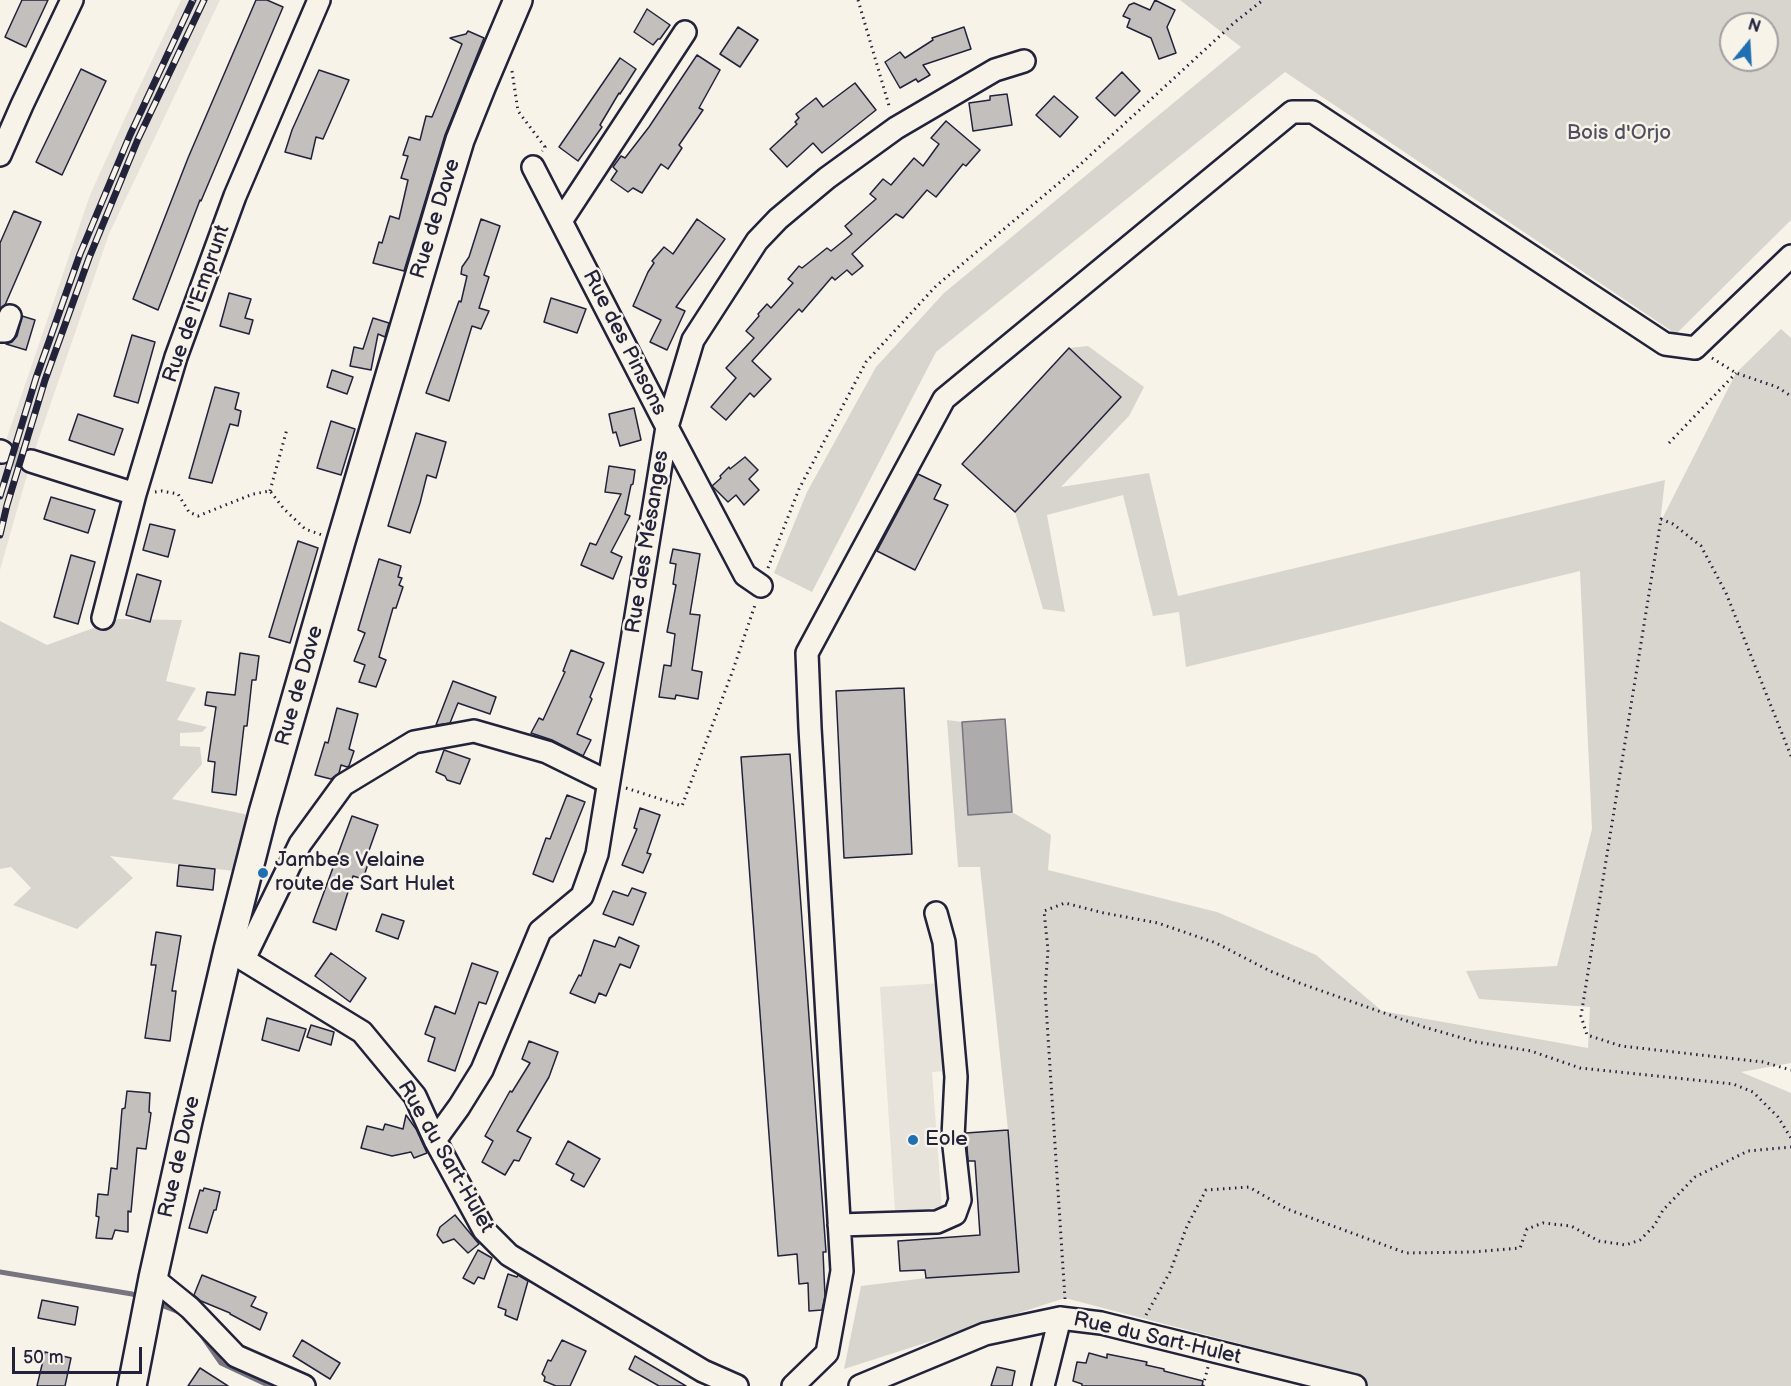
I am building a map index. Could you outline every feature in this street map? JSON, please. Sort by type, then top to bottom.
[{"type":"main road","name":"Rue de Dave","points":[[132,1386],[153,1278],[236,954],[263,813],[442,196],[460,140],[518,0]]},
{"type":"street","points":[[0,155],[72,0]]},
{"type":"street","name":"Rue de l'Emprunt","points":[[103,618],[135,494],[176,357],[235,196],[319,0]]},
{"type":"street","points":[[561,221],[685,32]]},
{"type":"street","name":"Rue des Mésanges","points":[[435,1140],[482,1070],[540,931],[582,896],[597,854],[667,427],[693,340],[757,241],[778,219],[827,177],[896,128],[995,70],[1024,61]]},
{"type":"street","points":[[793,1386],[827,1353],[842,1271],[807,653],[944,399],[1292,112],[1313,112],[1665,344],[1695,348],[1791,256]]},
{"type":"street","name":"Rue des Pinsons","points":[[533,166],[745,574],[761,586]]},
{"type":"street","points":[[31,461],[135,494]]},
{"type":"street","points":[[236,954],[300,844],[343,785],[414,742],[474,731],[547,752],[608,783]]},
{"type":"street","points":[[839,1225],[938,1222],[955,1214],[960,1200],[953,1137],[956,1066],[944,942],[936,913]]},
{"type":"street","name":"Rue du Sart-Hulet","points":[[236,954],[362,1032],[415,1096],[435,1140],[484,1230],[509,1255],[703,1371],[737,1386]]},
{"type":"street","points":[[153,1278],[190,1308],[236,1356],[304,1386]]},
{"type":"street","points":[[1042,1386],[1060,1318]]},
{"type":"street","name":"Rue du Sart-Hulet","points":[[860,1386],[985,1334],[1060,1318],[1101,1323],[1137,1332],[1303,1380],[1355,1386]]},
{"type":"path","points":[[858,0],[896,128]]},
{"type":"path","points":[[608,783],[682,806],[733,670],[761,586],[799,489],[866,362],[936,286],[1072,172],[1235,22],[1263,0]]},
{"type":"path","points":[[511,63],[518,111],[545,147],[533,166]]},
{"type":"path","points":[[1695,348],[1736,373],[1777,387],[1791,396]]},
{"type":"path","points":[[1669,443],[1736,373]]},
{"type":"path","points":[[270,491],[287,429]]},
{"type":"path","points":[[135,494],[162,491],[178,494],[189,512],[198,516],[253,494],[270,491]]},
{"type":"path","points":[[270,491],[284,509],[305,529],[341,540]]},
{"type":"path","points":[[1791,756],[1726,593],[1701,546],[1673,524],[1661,519],[1581,1016],[1587,1035],[1622,1046],[1763,1062],[1791,1070]]},
{"type":"path","points":[[1060,1318],[1065,1298],[1044,990],[1048,950],[1044,911],[1065,903],[1158,923],[1216,943],[1270,971],[1302,984],[1424,1027],[1476,1042],[1531,1051],[1580,1068],[1733,1084],[1753,1092],[1778,1117],[1791,1138]]},
{"type":"path","points":[[1137,1332],[1170,1272],[1187,1226],[1206,1190],[1249,1186],[1287,1209],[1406,1253],[1473,1252],[1520,1248],[1527,1229],[1542,1223],[1571,1226],[1599,1241],[1626,1245],[1640,1240],[1654,1226],[1663,1210],[1695,1177],[1748,1151],[1791,1148]]},
{"type":"shaded area","points":[[181,0],[220,0],[109,234],[31,461],[0,570],[0,458],[90,195]]},
{"type":"shaded area","points":[[1005,719],[1012,812],[968,815],[962,722]]},
{"type":"shaded area","name":"Eole","points":[[941,983],[947,1071],[932,1072],[942,1208],[895,1211],[880,987]]},
{"type":"green space","name":"Bois d'Orjo","points":[[1180,0],[1791,0],[1791,220],[1676,334],[1285,72],[936,352],[812,592],[774,573],[807,492],[876,367],[944,293],[1241,47]]},
{"type":"green space","points":[[1781,329],[1791,338],[1791,1063],[1741,1072],[1791,1093],[1791,1386],[1315,1386],[1318,1364],[1065,1298],[844,1369],[861,1286],[926,1278],[1019,1271],[1008,1130],[980,867],[958,867],[947,720],[962,722],[968,815],[1012,812],[1051,835],[1048,870],[1217,912],[1316,955],[1382,1011],[1588,1048],[1590,1007],[1479,999],[1466,971],[1557,966],[1592,829],[1580,571],[1186,667],[1179,612],[1153,616],[1123,495],[1047,515],[1065,612],[1043,609],[1015,512],[1121,397],[1069,348],[1088,346],[1144,387],[1129,416],[1061,487],[1149,473],[1178,596],[1665,480],[1660,523],[1736,373]]},
{"type":"green space","points":[[118,619],[182,620],[166,681],[196,688],[177,720],[207,727],[202,732],[180,733],[180,746],[200,747],[202,764],[172,799],[249,815],[234,871],[110,856],[133,878],[77,929],[13,905],[31,888],[11,867],[0,869],[0,621],[47,645]]},
{"type":"building","points":[[22,0],[48,0],[26,47],[5,37]]},
{"type":"building","points":[[256,0],[267,0],[283,7],[200,200],[158,310],[133,299],[188,158]]},
{"type":"building","points":[[1155,0],[1175,10],[1167,27],[1176,53],[1159,59],[1151,38],[1127,27],[1130,19],[1123,16],[1129,5],[1134,3],[1150,10]]},
{"type":"building","points":[[647,9],[670,25],[653,45],[634,32]]},
{"type":"building","points":[[738,27],[758,40],[740,67],[720,54]]},
{"type":"building","points":[[964,27],[971,49],[923,65],[930,75],[918,82],[916,79],[900,88],[885,62],[900,52],[905,58],[933,40],[932,38]]},
{"type":"building","points":[[468,31],[484,38],[445,135],[404,271],[373,263],[390,216],[399,219],[408,180],[401,178],[408,156],[403,155],[409,137],[420,140],[426,116],[432,117],[462,44],[450,38],[466,34]]},
{"type":"building","points":[[697,55],[720,70],[699,108],[703,110],[679,145],[682,148],[668,169],[661,164],[642,193],[633,188],[628,192],[611,180],[617,171],[613,167],[621,156],[625,158],[649,127]]},
{"type":"building","points":[[620,58],[636,69],[600,125],[602,127],[578,161],[559,147]]},
{"type":"building","points":[[81,69],[106,81],[62,175],[36,162]]},
{"type":"building","points":[[319,70],[349,80],[323,139],[316,137],[311,159],[285,152],[292,130]]},
{"type":"building","points":[[1122,72],[1140,91],[1115,116],[1096,98]]},
{"type":"building","points":[[855,83],[876,110],[822,153],[813,143],[787,167],[770,149],[797,124],[795,122],[799,118],[796,114],[816,98],[823,107]]},
{"type":"building","points":[[1007,94],[1012,125],[973,131],[969,103],[990,100],[990,96]]},
{"type":"building","points":[[1054,96],[1078,117],[1060,137],[1036,115]]},
{"type":"building","points":[[946,121],[980,150],[966,166],[963,164],[936,197],[927,190],[903,218],[896,214],[852,254],[863,266],[852,275],[847,270],[835,280],[832,277],[802,312],[799,309],[752,361],[771,379],[754,397],[750,393],[726,420],[711,407],[736,378],[726,368],[754,338],[746,331],[759,316],[758,314],[767,304],[771,308],[793,283],[788,279],[799,266],[802,268],[827,248],[831,251],[852,234],[845,226],[876,199],[870,194],[883,179],[891,185],[914,158],[923,166],[939,144],[931,138]]},
{"type":"building","points":[[14,211],[41,222],[5,305],[0,309],[0,243]]},
{"type":"building","points":[[481,219],[500,226],[484,275],[489,277],[479,308],[489,311],[481,329],[472,326],[449,401],[426,393],[459,301],[461,302],[467,276],[461,274],[462,267],[469,257]]},
{"type":"building","points":[[697,219],[725,239],[676,307],[685,311],[667,350],[650,342],[661,320],[633,306],[654,263],[652,261],[664,247],[673,254]]},
{"type":"building","points":[[229,293],[251,299],[245,318],[253,320],[249,334],[220,326]]},
{"type":"building","points":[[551,298],[586,309],[577,333],[544,322]]},
{"type":"building","points":[[22,316],[35,320],[26,350],[6,344],[12,342],[17,336]]},
{"type":"building","points":[[373,318],[389,323],[385,337],[378,334],[371,370],[350,366],[354,347],[363,349]]},
{"type":"building","points":[[132,335],[155,342],[138,403],[114,396]]},
{"type":"building","points":[[1069,348],[1121,397],[1015,512],[962,464]]},
{"type":"building","points":[[332,370],[353,377],[347,394],[327,387]]},
{"type":"building","points":[[215,387],[239,393],[235,409],[241,411],[238,426],[230,424],[212,483],[189,478]]},
{"type":"building","points":[[634,408],[641,440],[620,446],[616,432],[613,433],[609,414]]},
{"type":"building","points":[[78,414],[123,429],[114,455],[69,440]]},
{"type":"building","points":[[331,421],[355,429],[341,475],[317,468]]},
{"type":"building","points":[[416,433],[446,442],[436,478],[427,475],[410,533],[388,526]]},
{"type":"building","points":[[745,457],[758,470],[749,479],[759,490],[744,505],[736,495],[728,502],[712,486],[729,467],[730,469]]},
{"type":"building","points":[[609,466],[635,470],[625,514],[630,516],[611,552],[622,557],[613,579],[581,565],[590,543],[596,545],[621,494],[605,492]]},
{"type":"building","points":[[918,474],[941,485],[934,499],[948,505],[915,570],[877,551]]},
{"type":"building","points":[[51,497],[95,510],[88,533],[44,519]]},
{"type":"building","points":[[150,524],[175,530],[168,557],[143,550]]},
{"type":"building","points":[[298,541],[318,548],[290,643],[269,637]]},
{"type":"building","points":[[673,549],[700,554],[690,614],[700,615],[692,670],[702,672],[698,699],[676,695],[675,699],[659,697],[664,665],[671,666],[675,634],[667,632],[676,585],[673,584],[676,564],[670,563]]},
{"type":"building","points":[[71,555],[95,562],[78,624],[54,617]]},
{"type":"building","points":[[379,559],[401,566],[398,577],[402,578],[399,585],[403,587],[396,608],[393,608],[379,657],[386,660],[376,687],[359,682],[365,665],[354,661],[365,633],[358,630]]},
{"type":"building","points":[[137,574],[161,581],[150,622],[126,615]]},
{"type":"building","points":[[571,650],[604,663],[577,734],[591,740],[583,756],[552,740],[531,733],[539,718],[543,720],[565,672],[563,671]]},
{"type":"building","points":[[240,653],[259,656],[256,680],[252,680],[247,726],[244,726],[236,795],[212,792],[215,762],[208,761],[216,707],[205,705],[207,692],[235,695]]},
{"type":"building","points":[[453,681],[496,697],[490,714],[458,703],[450,723],[436,725]]},
{"type":"building","points":[[904,688],[912,854],[844,858],[836,691]]},
{"type":"building","points":[[337,708],[358,714],[349,749],[354,751],[349,766],[341,765],[339,773],[331,779],[315,775],[325,742],[328,743]]},
{"type":"building","points":[[444,750],[470,759],[460,784],[447,780],[445,776],[436,772]]},
{"type":"building","points":[[790,754],[826,1252],[823,1252],[825,1296],[822,1310],[809,1311],[808,1283],[799,1284],[797,1254],[778,1256],[741,757]]},
{"type":"building","points":[[567,795],[585,802],[553,882],[533,874],[546,838],[550,839]]},
{"type":"building","points":[[640,808],[660,815],[647,853],[651,854],[643,873],[622,865],[637,829],[634,828]]},
{"type":"building","points":[[352,816],[378,825],[367,856],[370,858],[363,879],[353,876],[336,930],[313,922]]},
{"type":"building","points":[[179,865],[215,869],[213,890],[177,886]]},
{"type":"building","points":[[632,888],[646,893],[633,925],[603,914],[613,891],[628,896]]},
{"type":"building","points":[[382,914],[404,921],[398,939],[376,931]]},
{"type":"building","points":[[156,932],[181,936],[172,991],[176,991],[170,1041],[145,1038],[156,965],[151,965]]},
{"type":"building","points":[[619,937],[639,946],[630,968],[620,964],[606,996],[599,993],[595,1003],[570,993],[579,975],[581,976],[594,940],[615,947]]},
{"type":"building","points":[[331,953],[366,978],[350,1002],[315,976]]},
{"type":"building","points":[[472,963],[498,972],[486,1004],[479,1002],[455,1071],[428,1061],[435,1038],[425,1034],[435,1006],[455,1014]]},
{"type":"building","points":[[267,1018],[306,1029],[299,1051],[262,1040]]},
{"type":"building","points":[[311,1025],[334,1032],[331,1045],[307,1037]]},
{"type":"building","points":[[529,1041],[558,1052],[549,1077],[517,1131],[531,1138],[519,1161],[514,1160],[505,1175],[482,1162],[493,1141],[485,1136],[510,1091],[512,1092],[530,1063],[522,1059]]},
{"type":"building","points":[[127,1091],[150,1093],[149,1112],[151,1113],[146,1149],[137,1148],[131,1212],[128,1211],[128,1232],[115,1230],[112,1239],[96,1238],[99,1217],[96,1216],[98,1194],[108,1195],[111,1168],[117,1169],[122,1109],[125,1108]]},
{"type":"building","points":[[406,1115],[416,1129],[427,1153],[414,1158],[411,1152],[392,1156],[361,1148],[367,1126],[383,1130],[385,1124],[403,1129]]},
{"type":"building","points":[[1008,1130],[1019,1272],[926,1278],[925,1270],[900,1271],[898,1241],[980,1235],[975,1161],[968,1161],[966,1133]]},
{"type":"building","points":[[568,1141],[600,1159],[584,1187],[571,1180],[574,1174],[556,1164]]},
{"type":"building","points":[[204,1188],[220,1192],[207,1233],[189,1228],[200,1190],[203,1191]]},
{"type":"building","points":[[455,1215],[479,1244],[468,1253],[454,1239],[443,1243],[437,1235],[440,1227]]},
{"type":"building","points":[[478,1250],[492,1258],[484,1279],[478,1277],[474,1284],[463,1278]]},
{"type":"building","points":[[508,1274],[517,1277],[518,1275],[528,1281],[517,1320],[505,1315],[506,1310],[498,1307]]},
{"type":"building","points":[[202,1275],[256,1297],[251,1306],[267,1313],[260,1330],[230,1313],[201,1301],[194,1295]]},
{"type":"building","points":[[42,1300],[78,1307],[75,1325],[38,1318]]},
{"type":"building","points":[[302,1340],[340,1363],[330,1379],[293,1356]]},
{"type":"building","points":[[562,1340],[586,1351],[570,1386],[556,1386],[544,1381],[545,1377],[542,1374],[548,1360],[551,1361]]},
{"type":"building","points":[[45,1352],[71,1358],[65,1386],[37,1386]]},
{"type":"building","points":[[1089,1353],[1107,1358],[1107,1354],[1147,1362],[1146,1365],[1203,1381],[1202,1386],[1082,1386],[1073,1381],[1077,1362],[1086,1363]]},
{"type":"building","points":[[635,1356],[686,1386],[659,1386],[629,1369]]},
{"type":"building","points":[[997,1367],[1015,1371],[1012,1386],[991,1386]]},
{"type":"building","points":[[200,1368],[228,1386],[188,1386]]},
{"type":"waterway","points":[[0,1272],[132,1294],[142,1298]]},
{"type":"waterway","points":[[156,1303],[183,1315]]},
{"type":"waterway","points":[[198,1330],[221,1363],[270,1386]]},
{"type":"tunnel","points":[[2,452],[31,461]]},
{"type":"railway","points":[[0,496],[36,378],[80,254],[130,135],[193,0]]},
{"type":"railway","points":[[0,535],[45,380],[89,258],[138,139],[204,0]]},
{"type":"place","name":"Jambes Velaine route de Sart Hulet","points":[[263,873]]},
{"type":"place","name":"Eole","points":[[913,1140]]}]
